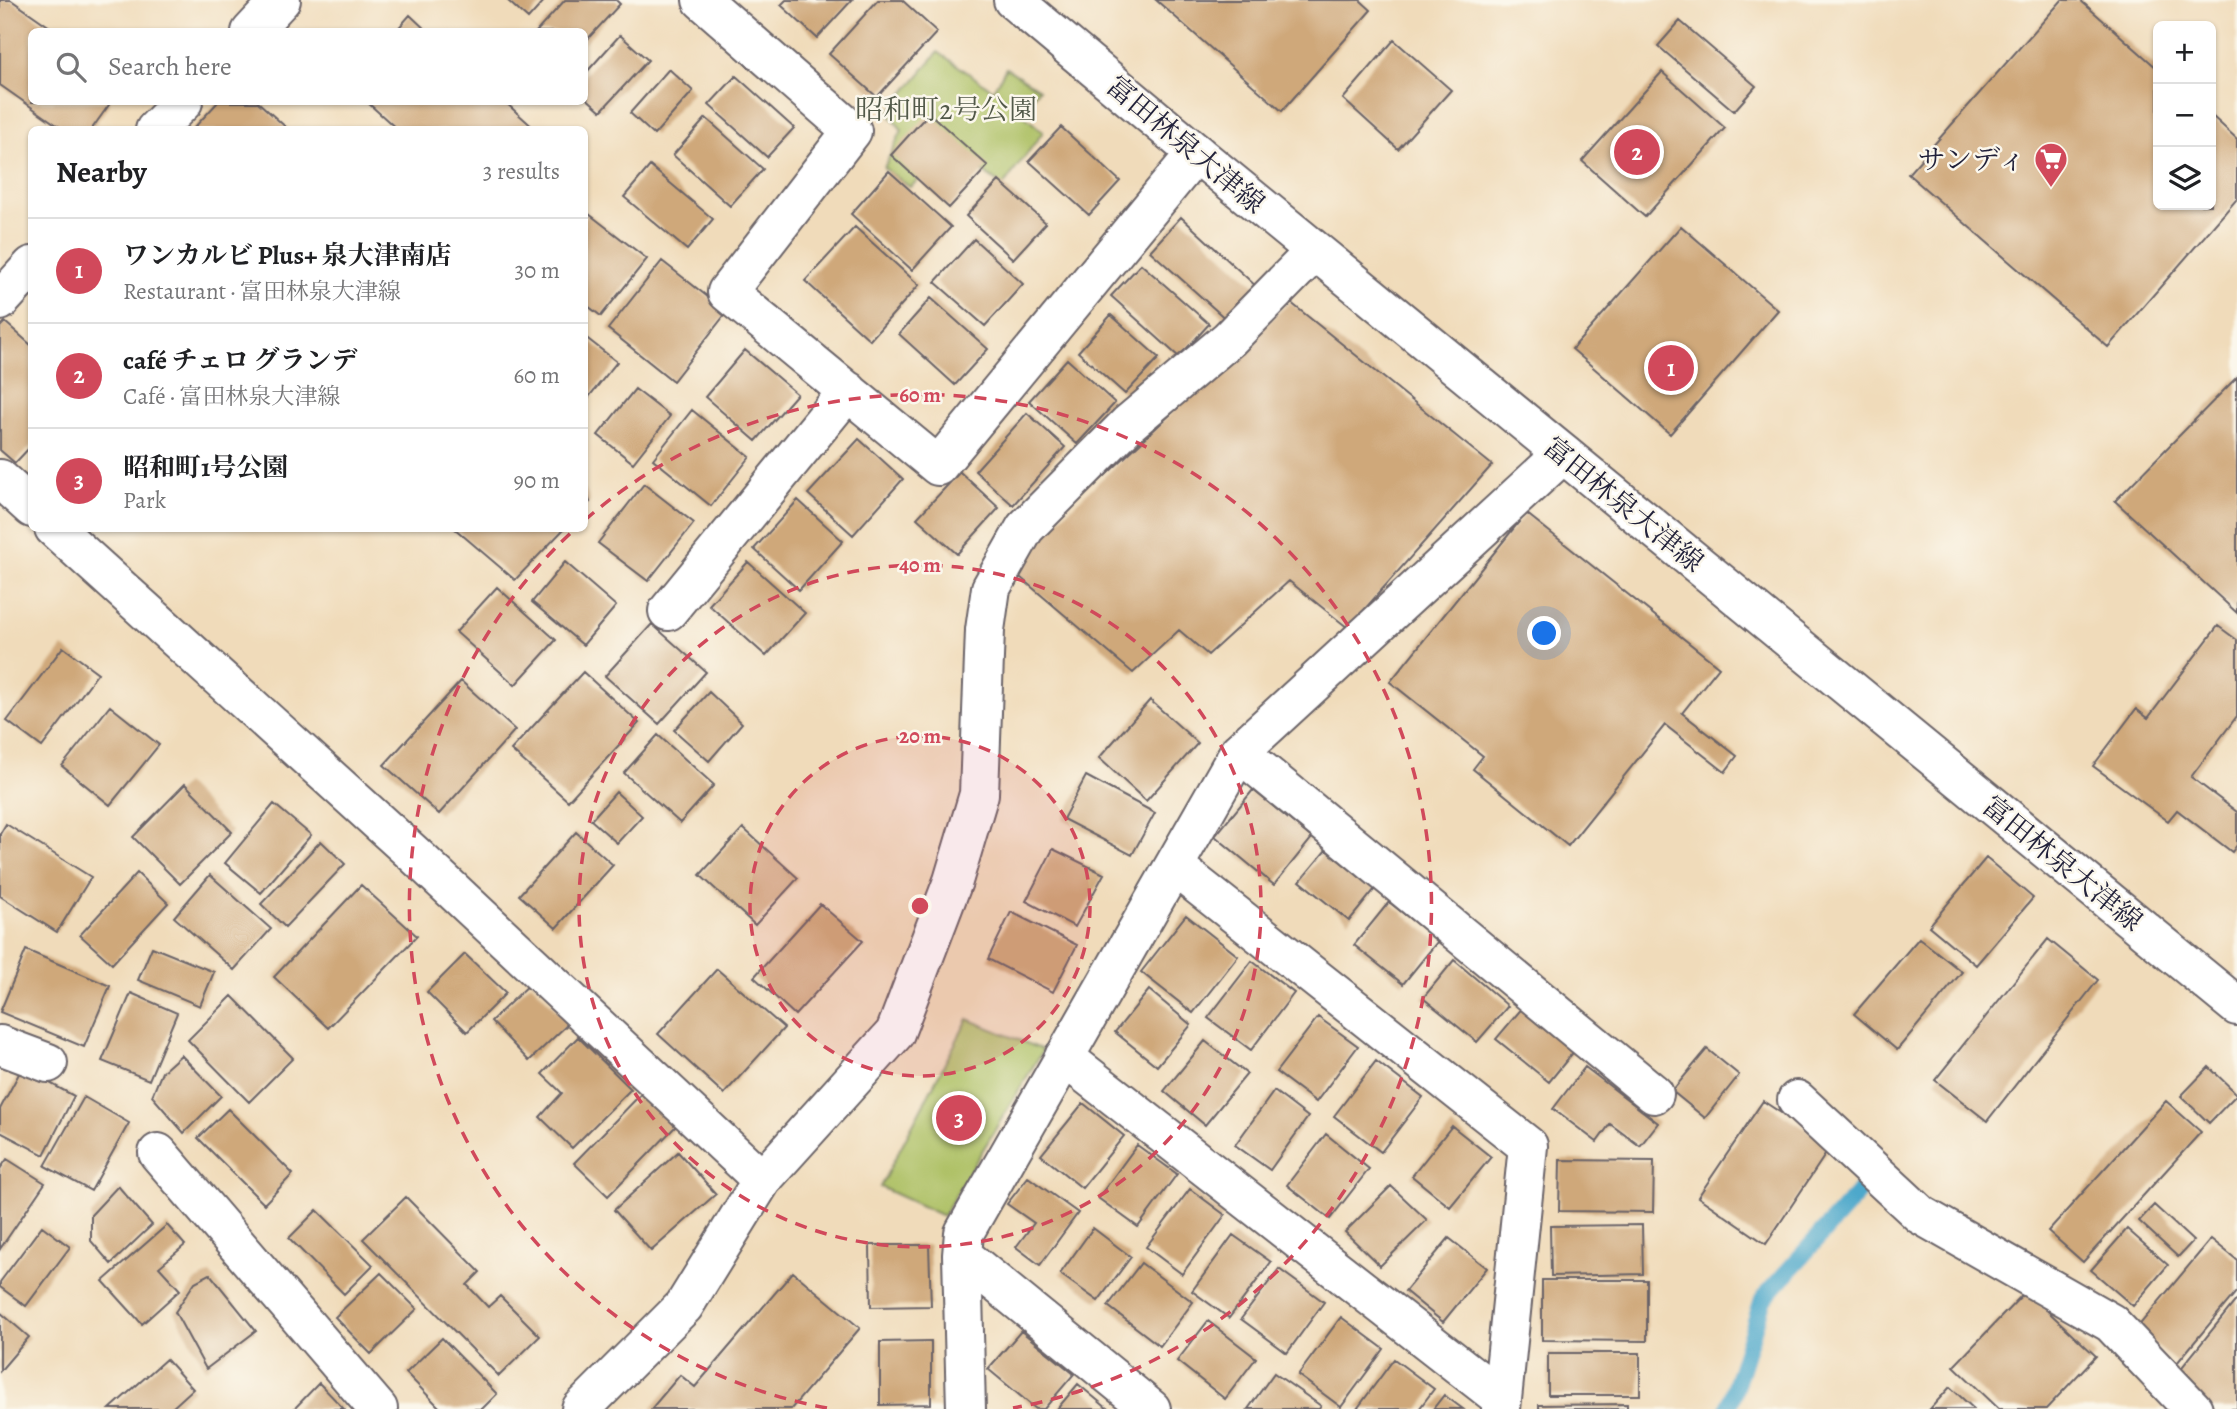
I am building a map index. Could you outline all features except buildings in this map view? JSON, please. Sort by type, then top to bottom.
[{"type":"street","points":[[255,28],[281,0]]},
{"type":"street","points":[[702,0],[852,131],[727,292],[939,466],[1196,153]]},
{"type":"street","name":"富田林泉大津線","points":[[1013,0],[1315,251],[2237,1006]]},
{"type":"street","points":[[159,126],[180,105]]},
{"type":"street","points":[[581,1409],[684,1306],[762,1180],[895,1033],[953,881],[979,794],[985,629],[991,588],[1025,527],[1128,424],[1229,339],[1315,251]]},
{"type":"street","points":[[0,301],[28,270]]},
{"type":"street","points":[[668,611],[848,391]]},
{"type":"street","points":[[966,1409],[962,1255],[964,1233],[1239,752],[1563,454]]},
{"type":"street","points":[[0,479],[28,504]]},
{"type":"street","points":[[58,532],[416,856],[762,1180]]},
{"type":"street","points":[[1239,752],[1654,1094]]},
{"type":"street","points":[[1175,867],[1528,1146],[1502,1404]]},
{"type":"street","points":[[0,1045],[48,1063]]},
{"type":"street","points":[[1064,1058],[1502,1404]]},
{"type":"street","points":[[1797,1100],[1921,1215],[2111,1323],[2193,1409]]},
{"type":"street","points":[[158,1153],[378,1409]]},
{"type":"street","points":[[962,1255],[1152,1409]]},
{"type":"green space","name":"昭和町2号公園","points":[[938,52],[993,90],[1006,68],[1039,89],[1020,112],[1043,132],[1003,186],[953,151],[910,187],[884,168],[902,130],[888,113]]},
{"type":"green space","points":[[968,1019],[1043,1050],[943,1216],[880,1187]]},
{"type":"waterway","points":[[1728,1409],[1763,1299],[1858,1193]]},
{"type":"place","name":"café チェロ グランデ","points":[[1637,152]]},
{"type":"place","name":"サンディ","points":[[2051,189]]},
{"type":"place","name":"ワンカルビ Plus+ 泉大津南店","points":[[1671,368]]},
{"type":"place","name":"昭和町1号公園","points":[[959,1118]]}]
